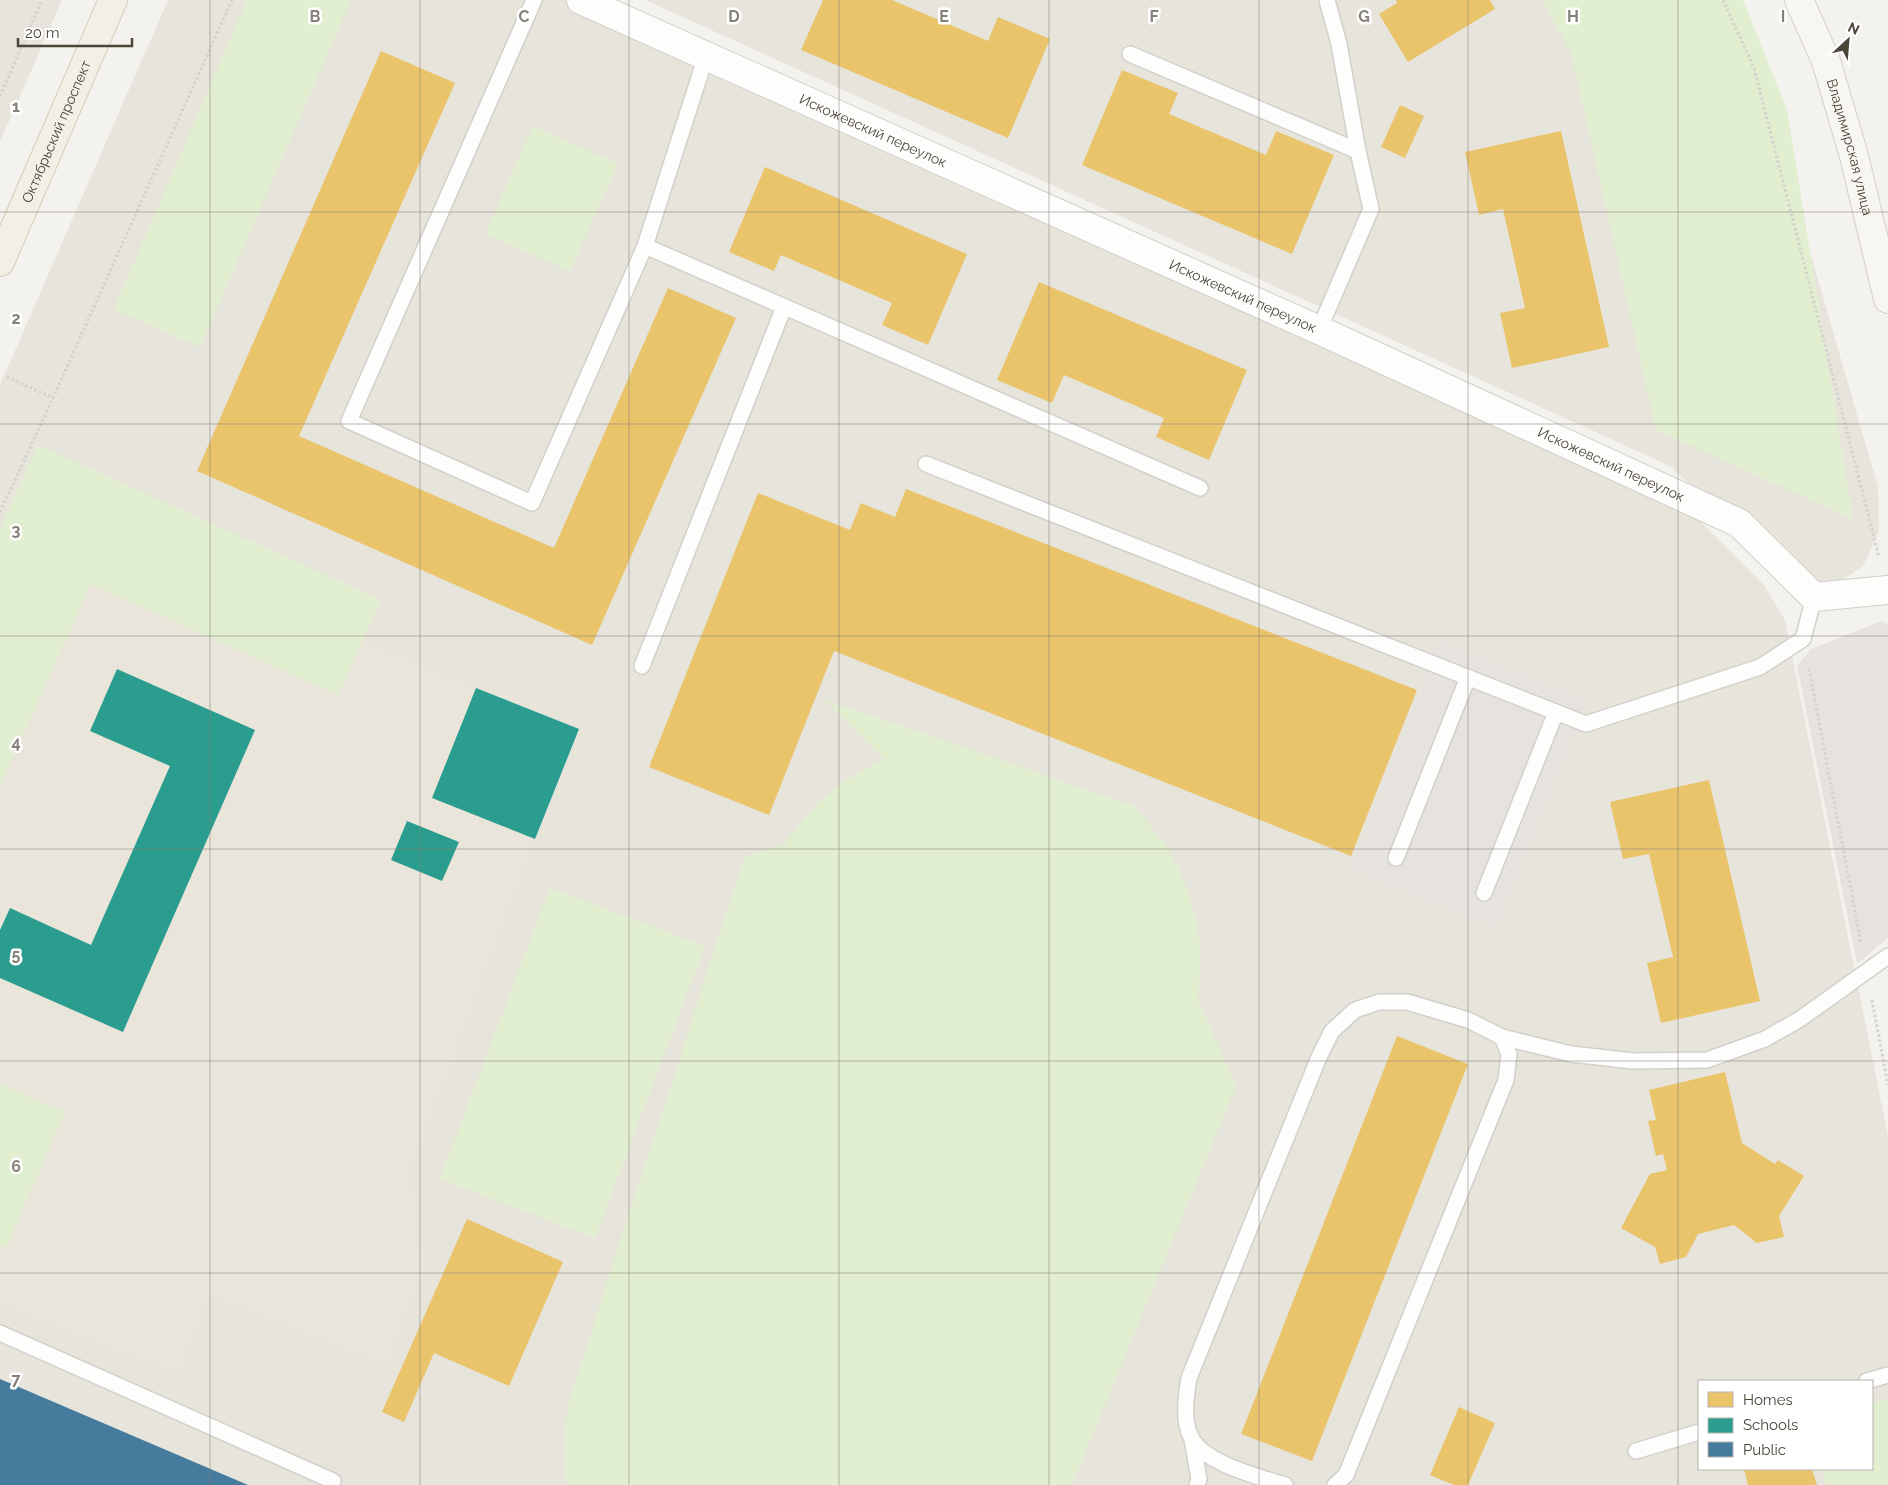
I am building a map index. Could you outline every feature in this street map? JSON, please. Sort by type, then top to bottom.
[{"type":"main road","name":"Октябрьский проспект","points":[[0,262],[113,0]]},
{"type":"main road","name":"Владимирская улица","points":[[1799,0],[1826,61],[1854,156],[1888,299]]},
{"type":"street","name":"Искожевский переулок","points":[[581,0],[1320,330],[1739,523],[1814,597]]},
{"type":"street","points":[[1814,597],[1888,590]]},
{"type":"lane","points":[[534,0],[349,420],[532,503],[645,246],[706,56]]},
{"type":"lane","points":[[1320,330],[1371,209],[1358,151],[1339,44],[1327,0]]},
{"type":"lane","points":[[1130,54],[1358,151]]},
{"type":"lane","points":[[645,246],[1200,488]]},
{"type":"lane","points":[[642,666],[784,307]]},
{"type":"lane","points":[[926,464],[1586,724],[1760,667],[1803,639],[1814,597]]},
{"type":"lane","points":[[1396,858],[1468,677]]},
{"type":"lane","points":[[1484,893],[1556,712]]},
{"type":"lane","points":[[1197,1485],[1199,1479],[1192,1439],[1186,1419],[1185,1399],[1189,1378],[1319,1057],[1332,1032],[1356,1010],[1379,1002],[1407,1002],[1468,1020],[1502,1037],[1546,1049],[1633,1061],[1707,1060],[1765,1039],[1800,1019],[1888,956]]},
{"type":"lane","points":[[1335,1485],[1346,1474],[1506,1080],[1509,1054],[1502,1037]]},
{"type":"lane","points":[[0,1333],[332,1481],[331,1485]]},
{"type":"lane","points":[[1870,1380],[1888,1375]]},
{"type":"lane","points":[[1636,1452],[1698,1432]]},
{"type":"lane","points":[[1192,1439],[1211,1458],[1285,1485]]},
{"type":"path","points":[[0,96],[42,0]]},
{"type":"path","points":[[0,512],[232,0]]},
{"type":"path","points":[[1723,0],[1754,68],[1888,590]]},
{"type":"path","points":[[7,377],[53,398]]},
{"type":"path","points":[[1803,639],[1888,1085]]},
{"type":"shaded area","points":[[0,0],[62,0],[0,142]]},
{"type":"shaded area","points":[[168,0],[580,0],[1673,494],[1764,585],[1785,620],[1888,1137],[1888,1399],[1873,1403],[1873,1380],[1698,1380],[1698,1470],[1821,1470],[1826,1485],[0,1485],[0,385]]},
{"type":"shaded area","points":[[645,0],[1737,0],[1878,487],[1879,531],[1863,566],[1832,587],[1798,576],[1709,502],[1670,466]]},
{"type":"shaded area","points":[[56,510],[476,688],[432,798],[535,839],[412,1168],[422,1273],[386,1367],[210,1295],[179,1375],[0,1305],[0,638]]},
{"type":"shaded area","points":[[1881,621],[1888,624],[1888,938],[1857,964],[1797,666],[1811,649]]},
{"type":"shaded area","points":[[1440,641],[1588,700],[1496,929],[1349,870]]},
{"type":"green space","points":[[247,0],[351,0],[200,347],[114,309]]},
{"type":"green space","points":[[1542,0],[1743,0],[1787,109],[1853,519],[1656,430],[1571,52]]},
{"type":"green space","points":[[533,126],[618,164],[570,271],[485,234]]},
{"type":"green space","points":[[38,445],[381,600],[338,695],[91,584],[0,786],[0,529]]},
{"type":"green space","points":[[825,700],[1132,805],[1166,846],[1179,869],[1189,894],[1200,946],[1198,1000],[1236,1086],[1072,1485],[567,1485],[565,1441],[570,1397],[745,856],[784,845],[818,803],[838,786],[884,759]]},
{"type":"green space","points":[[550,888],[705,946],[595,1238],[440,1179]]},
{"type":"green space","points":[[0,1084],[65,1112],[6,1248],[0,1246]]},
{"type":"green space","points":[[1888,1399],[1888,1485],[1826,1485],[1821,1470],[1873,1470],[1873,1403]]},
{"type":"building: Homes","points":[[823,0],[892,0],[988,41],[998,17],[1050,39],[1008,138],[801,50]]},
{"type":"building: Homes","points":[[1396,0],[1490,0],[1495,9],[1408,62],[1379,14],[1397,3]]},
{"type":"building: Homes","points":[[381,51],[455,83],[299,436],[554,548],[668,288],[736,318],[592,645],[197,471]]},
{"type":"building: Homes","points":[[1122,70],[1178,93],[1169,114],[1266,155],[1276,131],[1334,155],[1292,254],[1082,165]]},
{"type":"building: Homes","points":[[1400,105],[1424,116],[1405,158],[1381,147]]},
{"type":"building: Homes","points":[[1561,131],[1609,347],[1512,368],[1500,313],[1525,308],[1503,209],[1479,215],[1465,152]]},
{"type":"building: Homes","points":[[765,167],[967,254],[928,345],[882,325],[892,303],[781,255],[774,271],[729,252]]},
{"type":"building: Homes","points":[[1039,282],[1247,370],[1209,460],[1156,437],[1164,418],[1064,375],[1052,403],[997,380]]},
{"type":"building: Homes","points":[[906,489],[1417,690],[1351,856],[834,651],[769,815],[649,767],[758,493],[850,530],[861,503],[895,517]]},
{"type":"building: Homes","points":[[1709,780],[1760,1001],[1661,1023],[1647,963],[1673,957],[1649,854],[1623,859],[1610,802]]},
{"type":"building: Homes","points":[[1397,1036],[1468,1064],[1312,1461],[1241,1434]]},
{"type":"building: Homes","points":[[1725,1072],[1742,1143],[1775,1164],[1778,1160],[1804,1176],[1779,1216],[1784,1237],[1757,1243],[1734,1225],[1698,1234],[1686,1257],[1660,1264],[1655,1247],[1621,1228],[1650,1174],[1667,1170],[1663,1154],[1656,1156],[1648,1121],[1656,1120],[1649,1090]]},
{"type":"building: Homes","points":[[467,1219],[563,1262],[509,1386],[434,1353],[404,1422],[382,1412]]},
{"type":"building: Homes","points":[[1459,1407],[1495,1423],[1468,1485],[1454,1485],[1430,1475]]},
{"type":"building: Homes","points":[[1744,1470],[1812,1470],[1817,1485],[1748,1485]]},
{"type":"building: Schools","points":[[117,669],[255,730],[123,1032],[0,978],[0,930],[10,908],[91,945],[170,766],[90,731]]},
{"type":"building: Schools","points":[[476,688],[579,729],[535,839],[432,798]]},
{"type":"building: Schools","points":[[407,821],[459,842],[442,881],[391,860]]},
{"type":"building: Public","points":[[0,1379],[248,1485],[0,1485]]}]
